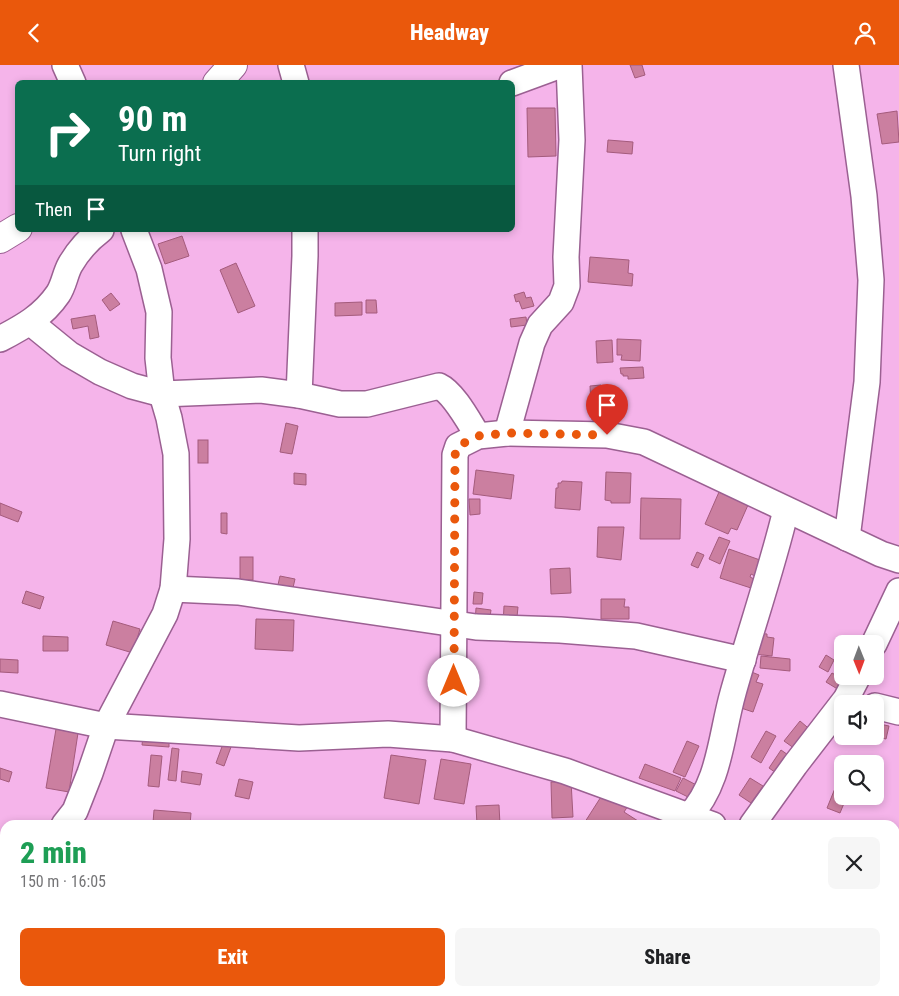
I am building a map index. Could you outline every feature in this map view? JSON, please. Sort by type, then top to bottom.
[{"type":"main road","points":[[220,80],[233,65]]},
{"type":"main road","points":[[0,239],[15,230]]},
{"type":"street","points":[[66,65],[73,80]]},
{"type":"street","points":[[291,65],[295,80]]},
{"type":"street","points":[[515,82],[561,65]]},
{"type":"street","points":[[507,433],[532,343],[540,325],[561,302],[567,287],[566,257],[572,140],[569,65]]},
{"type":"street","points":[[846,65],[864,196],[871,280],[867,382],[847,538]]},
{"type":"street","points":[[0,339],[30,323],[42,313],[59,293],[70,265],[88,240],[98,232]]},
{"type":"street","points":[[68,820],[75,811],[106,726],[165,615],[173,589],[177,539],[176,454],[170,418],[162,394],[158,358],[159,312],[150,269],[135,232]]},
{"type":"street","points":[[299,395],[306,256],[305,232]]},
{"type":"street","points":[[30,323],[69,354],[100,372],[132,386],[162,394],[260,390],[299,395],[340,404],[367,404],[439,386],[444,388],[451,396],[478,436]]},
{"type":"street","points":[[453,739],[455,455],[458,446],[478,436],[507,433],[607,435],[644,442],[881,554],[899,560]]},
{"type":"street","points":[[689,816],[700,805],[712,780],[732,694],[775,554],[786,510]]},
{"type":"street","points":[[173,589],[238,592],[476,627],[560,630],[636,636],[743,659]]},
{"type":"street","points":[[878,635],[899,591]]},
{"type":"street","points":[[0,704],[106,726],[298,738],[388,734],[453,739],[565,771],[700,820]]},
{"type":"street","points":[[884,708],[899,712]]},
{"type":"street","points":[[756,820],[795,765],[834,724]]},
{"type":"building","points":[[630,65],[642,65],[645,75],[635,78]]},
{"type":"building","points":[[527,108],[555,108],[556,156],[528,157]]},
{"type":"building","points":[[897,111],[899,142],[882,144],[877,114]]},
{"type":"building","points":[[608,140],[633,142],[632,154],[607,152]]},
{"type":"building","points":[[182,236],[189,256],[165,264],[158,244]]},
{"type":"building","points":[[590,257],[629,260],[628,273],[633,274],[632,286],[588,282]]},
{"type":"building","points":[[236,263],[255,306],[238,313],[220,270]]},
{"type":"building","points":[[524,292],[526,298],[531,297],[534,306],[522,309],[519,301],[516,302],[514,295]]},
{"type":"building","points":[[111,293],[120,304],[110,311],[102,300]]},
{"type":"building","points":[[366,300],[376,300],[377,313],[366,313]]},
{"type":"building","points":[[362,302],[362,315],[335,316],[335,303]]},
{"type":"building","points":[[95,315],[99,337],[90,339],[88,326],[73,329],[71,319]]},
{"type":"building","points":[[526,317],[527,325],[511,327],[510,319]]},
{"type":"building","points":[[617,339],[641,340],[640,361],[621,360],[622,355],[617,355]]},
{"type":"building","points":[[612,340],[613,362],[597,363],[596,341]]},
{"type":"building","points":[[643,367],[644,378],[628,379],[628,376],[621,374],[620,368]]},
{"type":"building","points":[[601,385],[604,420],[592,420],[590,386]]},
{"type":"building","points":[[286,423],[298,426],[292,454],[280,452]]},
{"type":"building","points":[[198,440],[208,440],[208,463],[198,463]]},
{"type":"building","points":[[476,470],[514,475],[511,499],[473,494]]},
{"type":"building","points":[[606,472],[631,473],[630,503],[611,503],[611,501],[605,500]]},
{"type":"building","points":[[294,473],[306,474],[306,485],[294,484]]},
{"type":"building","points":[[562,481],[582,482],[580,510],[555,508],[556,488],[558,488],[558,483]]},
{"type":"building","points":[[719,492],[748,505],[737,530],[731,528],[728,534],[705,524]]},
{"type":"building","points":[[641,498],[681,499],[680,539],[640,539]]},
{"type":"building","points":[[469,499],[480,499],[480,514],[470,515]]},
{"type":"building","points":[[0,503],[22,512],[18,522],[0,515]]},
{"type":"building","points":[[221,513],[227,513],[227,534],[221,533]]},
{"type":"building","points":[[598,527],[624,527],[621,560],[597,557]]},
{"type":"building","points":[[719,537],[730,541],[720,564],[709,559]]},
{"type":"building","points":[[729,549],[760,560],[755,576],[751,574],[750,577],[754,579],[751,588],[720,578]]},
{"type":"building","points":[[697,552],[704,555],[698,568],[691,565]]},
{"type":"building","points":[[240,557],[253,557],[253,580],[240,580]]},
{"type":"building","points":[[570,568],[571,593],[551,594],[550,569]]},
{"type":"building","points":[[280,576],[295,579],[292,592],[277,589]]},
{"type":"building","points":[[26,591],[44,597],[40,609],[22,603]]},
{"type":"building","points":[[474,592],[483,593],[482,604],[473,604]]},
{"type":"building","points":[[601,599],[625,599],[624,607],[629,607],[629,619],[601,619]]},
{"type":"building","points":[[504,606],[518,607],[517,617],[503,625]]},
{"type":"building","points":[[476,608],[491,610],[489,624],[475,623]]},
{"type":"building","points":[[256,619],[294,620],[293,651],[255,649]]},
{"type":"building","points":[[113,621],[140,629],[133,653],[106,645]]},
{"type":"building","points":[[756,633],[767,634],[767,637],[774,638],[772,656],[754,654]]},
{"type":"building","points":[[43,636],[68,637],[68,651],[43,651]]},
{"type":"building","points":[[826,655],[834,660],[828,672],[819,667]]},
{"type":"building","points":[[761,656],[790,659],[790,671],[760,668]]},
{"type":"building","points":[[0,659],[18,660],[18,673],[0,672]]},
{"type":"building","points":[[744,669],[759,675],[756,682],[763,684],[753,712],[732,705]]},
{"type":"building","points":[[832,673],[834,674],[834,685],[849,685],[844,693],[826,682]]},
{"type":"building","points":[[800,721],[813,732],[798,751],[784,741]]},
{"type":"building","points":[[884,725],[889,726],[886,739],[884,739]]},
{"type":"building","points":[[56,729],[78,733],[69,792],[46,788]]},
{"type":"building","points":[[766,731],[776,736],[761,763],[751,757]]},
{"type":"building","points":[[143,736],[169,737],[169,747],[142,745]]},
{"type":"building","points":[[687,741],[699,746],[685,777],[673,772]]},
{"type":"building","points":[[223,744],[231,747],[224,766],[216,763]]},
{"type":"building","points":[[172,748],[179,749],[176,781],[168,780]]},
{"type":"building","points":[[781,750],[791,757],[779,775],[769,768]]},
{"type":"building","points":[[151,755],[162,756],[159,787],[148,786]]},
{"type":"building","points":[[391,755],[426,760],[419,804],[384,798]]},
{"type":"building","points":[[441,759],[471,764],[464,804],[434,799]]},
{"type":"building","points":[[645,764],[681,778],[675,791],[639,778]]},
{"type":"building","points":[[0,768],[12,772],[9,782],[0,779]]},
{"type":"building","points":[[182,771],[202,774],[200,785],[181,782]]},
{"type":"building","points":[[683,778],[706,790],[696,801],[676,791]]},
{"type":"building","points":[[750,778],[763,786],[751,803],[739,795]]},
{"type":"building","points":[[239,779],[253,782],[249,799],[235,796]]},
{"type":"building","points":[[571,781],[573,817],[552,818],[551,782]]},
{"type":"building","points":[[606,789],[630,803],[624,812],[636,820],[586,820]]},
{"type":"building","points":[[834,791],[834,805],[843,805],[840,813],[827,808]]},
{"type":"building","points":[[499,805],[500,820],[477,820],[476,806]]},
{"type":"building","points":[[154,810],[191,813],[190,820],[153,820]]},
{"type":"route","points":[[454,681],[455,455],[458,446],[478,436],[507,433],[607,435]]}]
